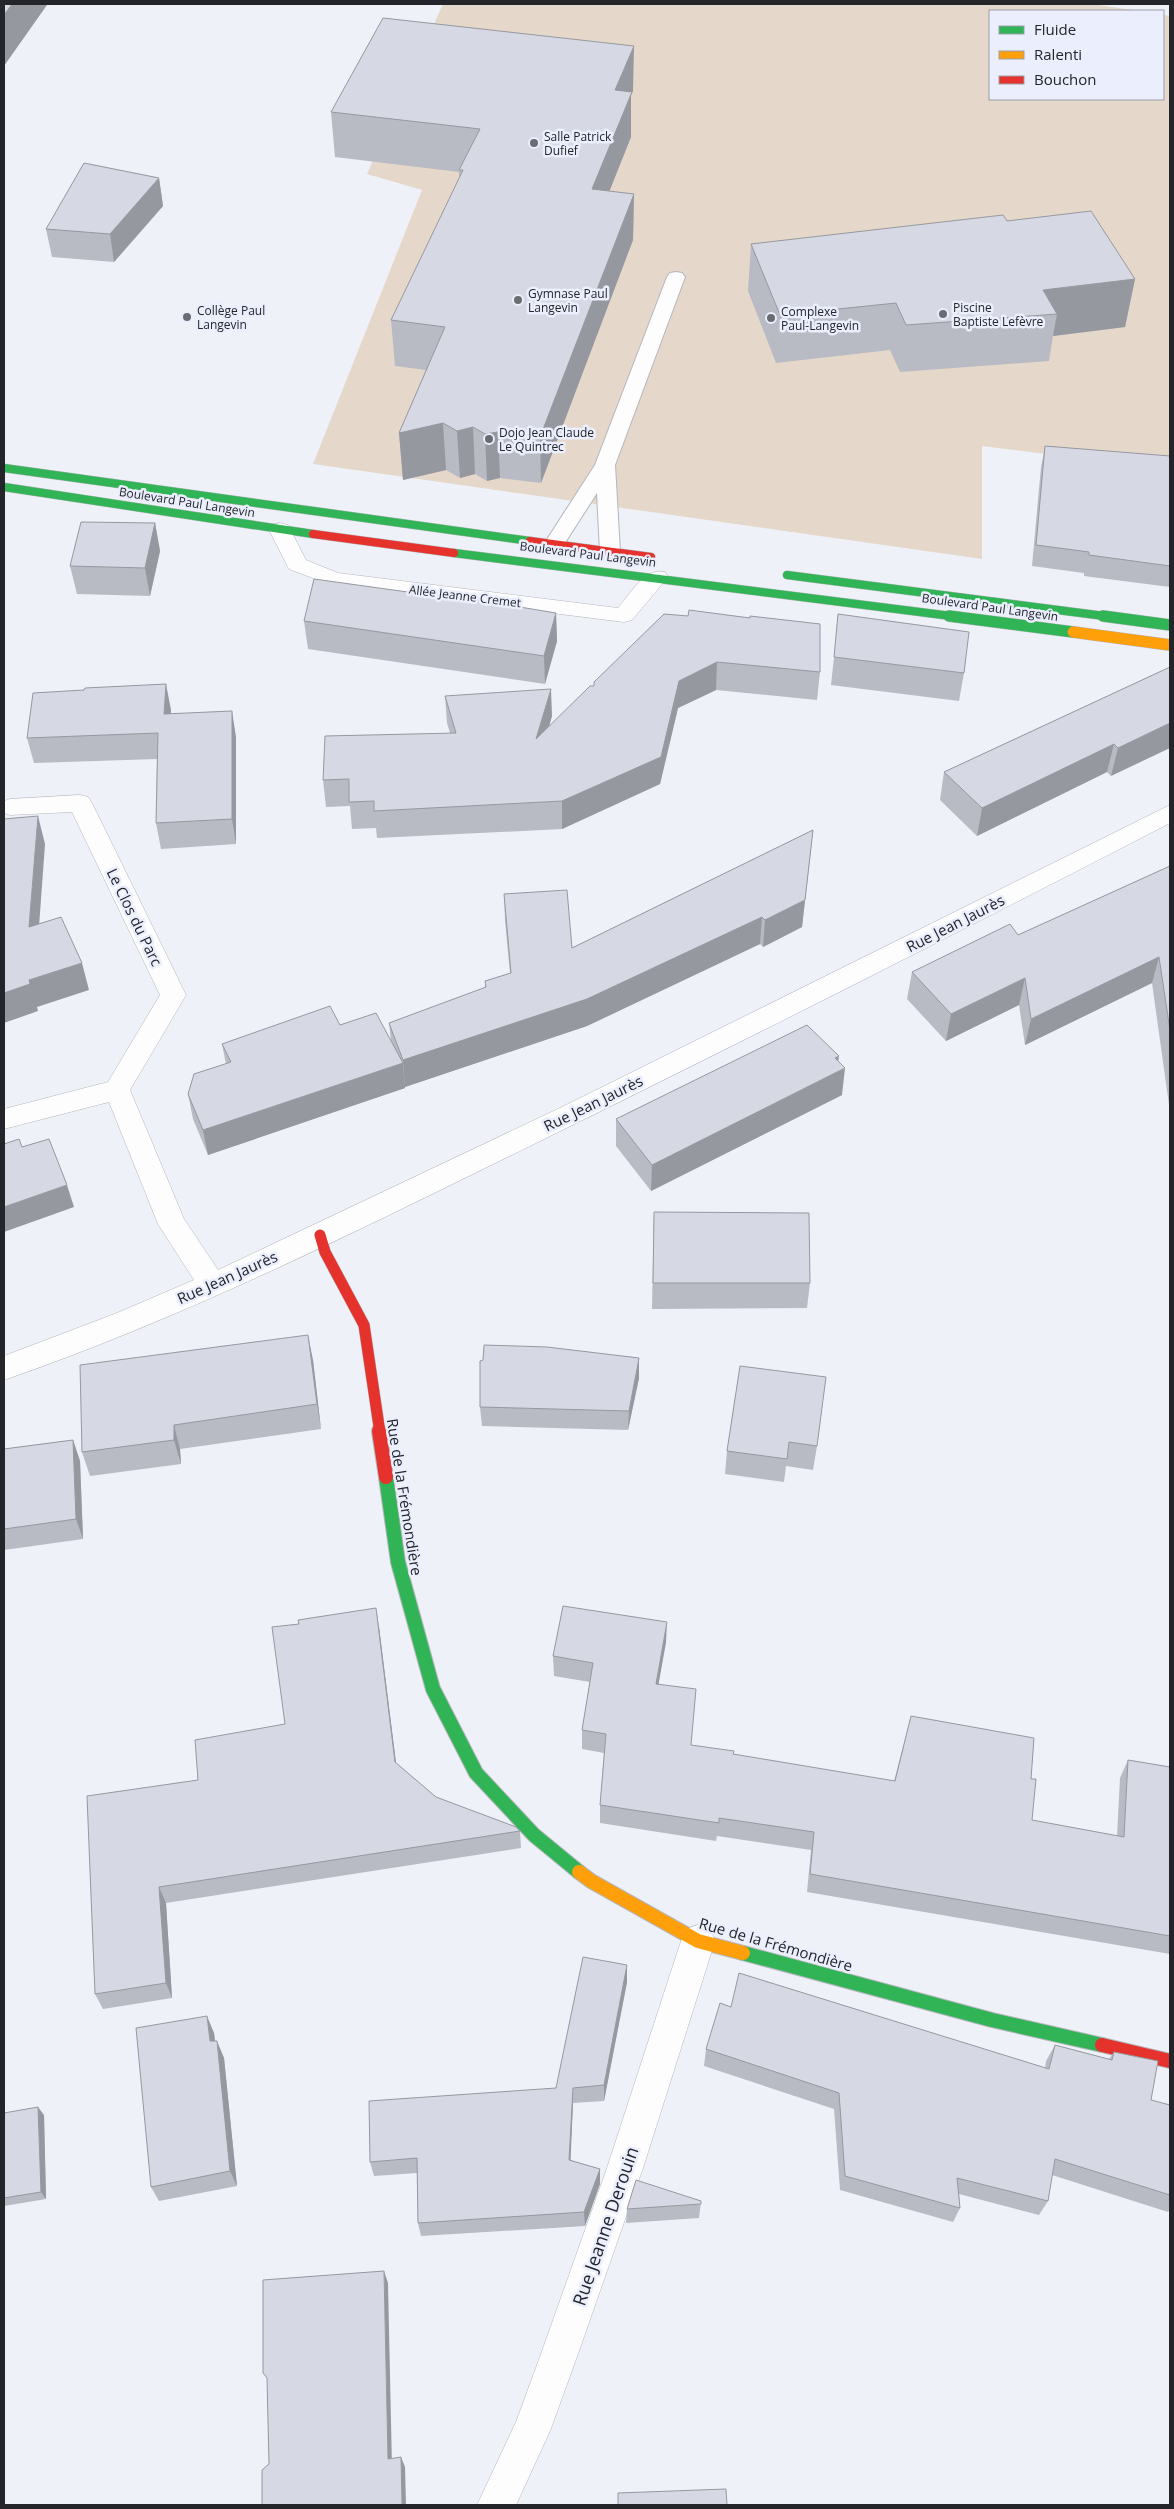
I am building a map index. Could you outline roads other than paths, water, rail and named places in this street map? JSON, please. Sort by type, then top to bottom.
[{"type":"street","name":"Boulevard Paul Langevin","points":[[4,468],[272,503],[610,552],[660,568]]},
{"type":"street","name":"Boulevard Paul Langevin","points":[[4,488],[280,530],[660,568],[1170,645]]},
{"type":"street","name":"Allée Jeanne Cremet","points":[[280,530],[297,564],[334,579],[596,613],[624,615],[660,568]]},
{"type":"street","name":"Boulevard Paul Langevin","points":[[778,574],[1170,625]]},
{"type":"street","name":"Le Clos du Parc","points":[[10,807],[80,803],[173,995],[117,1090]]},
{"type":"street","name":"Rue Jean Jaurès","points":[[4,1368],[58,1349],[212,1284],[320,1235],[672,1065],[1170,813]]},
{"type":"street","points":[[4,1119],[117,1090],[172,1224],[212,1284]]},
{"type":"street","name":"Rue de la Frémondière","points":[[320,1235],[325,1252],[364,1325],[398,1562],[433,1689],[476,1773],[534,1835],[591,1881],[698,1941],[992,2020],[1170,2061]]},
{"type":"street","name":"Rue Jeanne Derouin","points":[[496,2505],[517,2468],[579,2300],[624,2174],[698,1941]]},
{"type":"lane","points":[[554,544],[606,465],[676,277]]},
{"type":"lane","points":[[606,465],[610,552]]},
{"type":"place","name":"Salle Patrick Dufief","points":[[534,143]]},
{"type":"place","name":"Gymnase Paul Langevin","points":[[518,300]]},
{"type":"place","name":"Piscine Baptiste Lefèvre","points":[[943,314]]},
{"type":"place","name":"Collège Paul Langevin","points":[[187,317]]},
{"type":"place","name":"Complexe Paul-Langevin","points":[[771,318]]},
{"type":"place","name":"Dojo Jean Claude Le Quintrec","points":[[489,439]]}]
